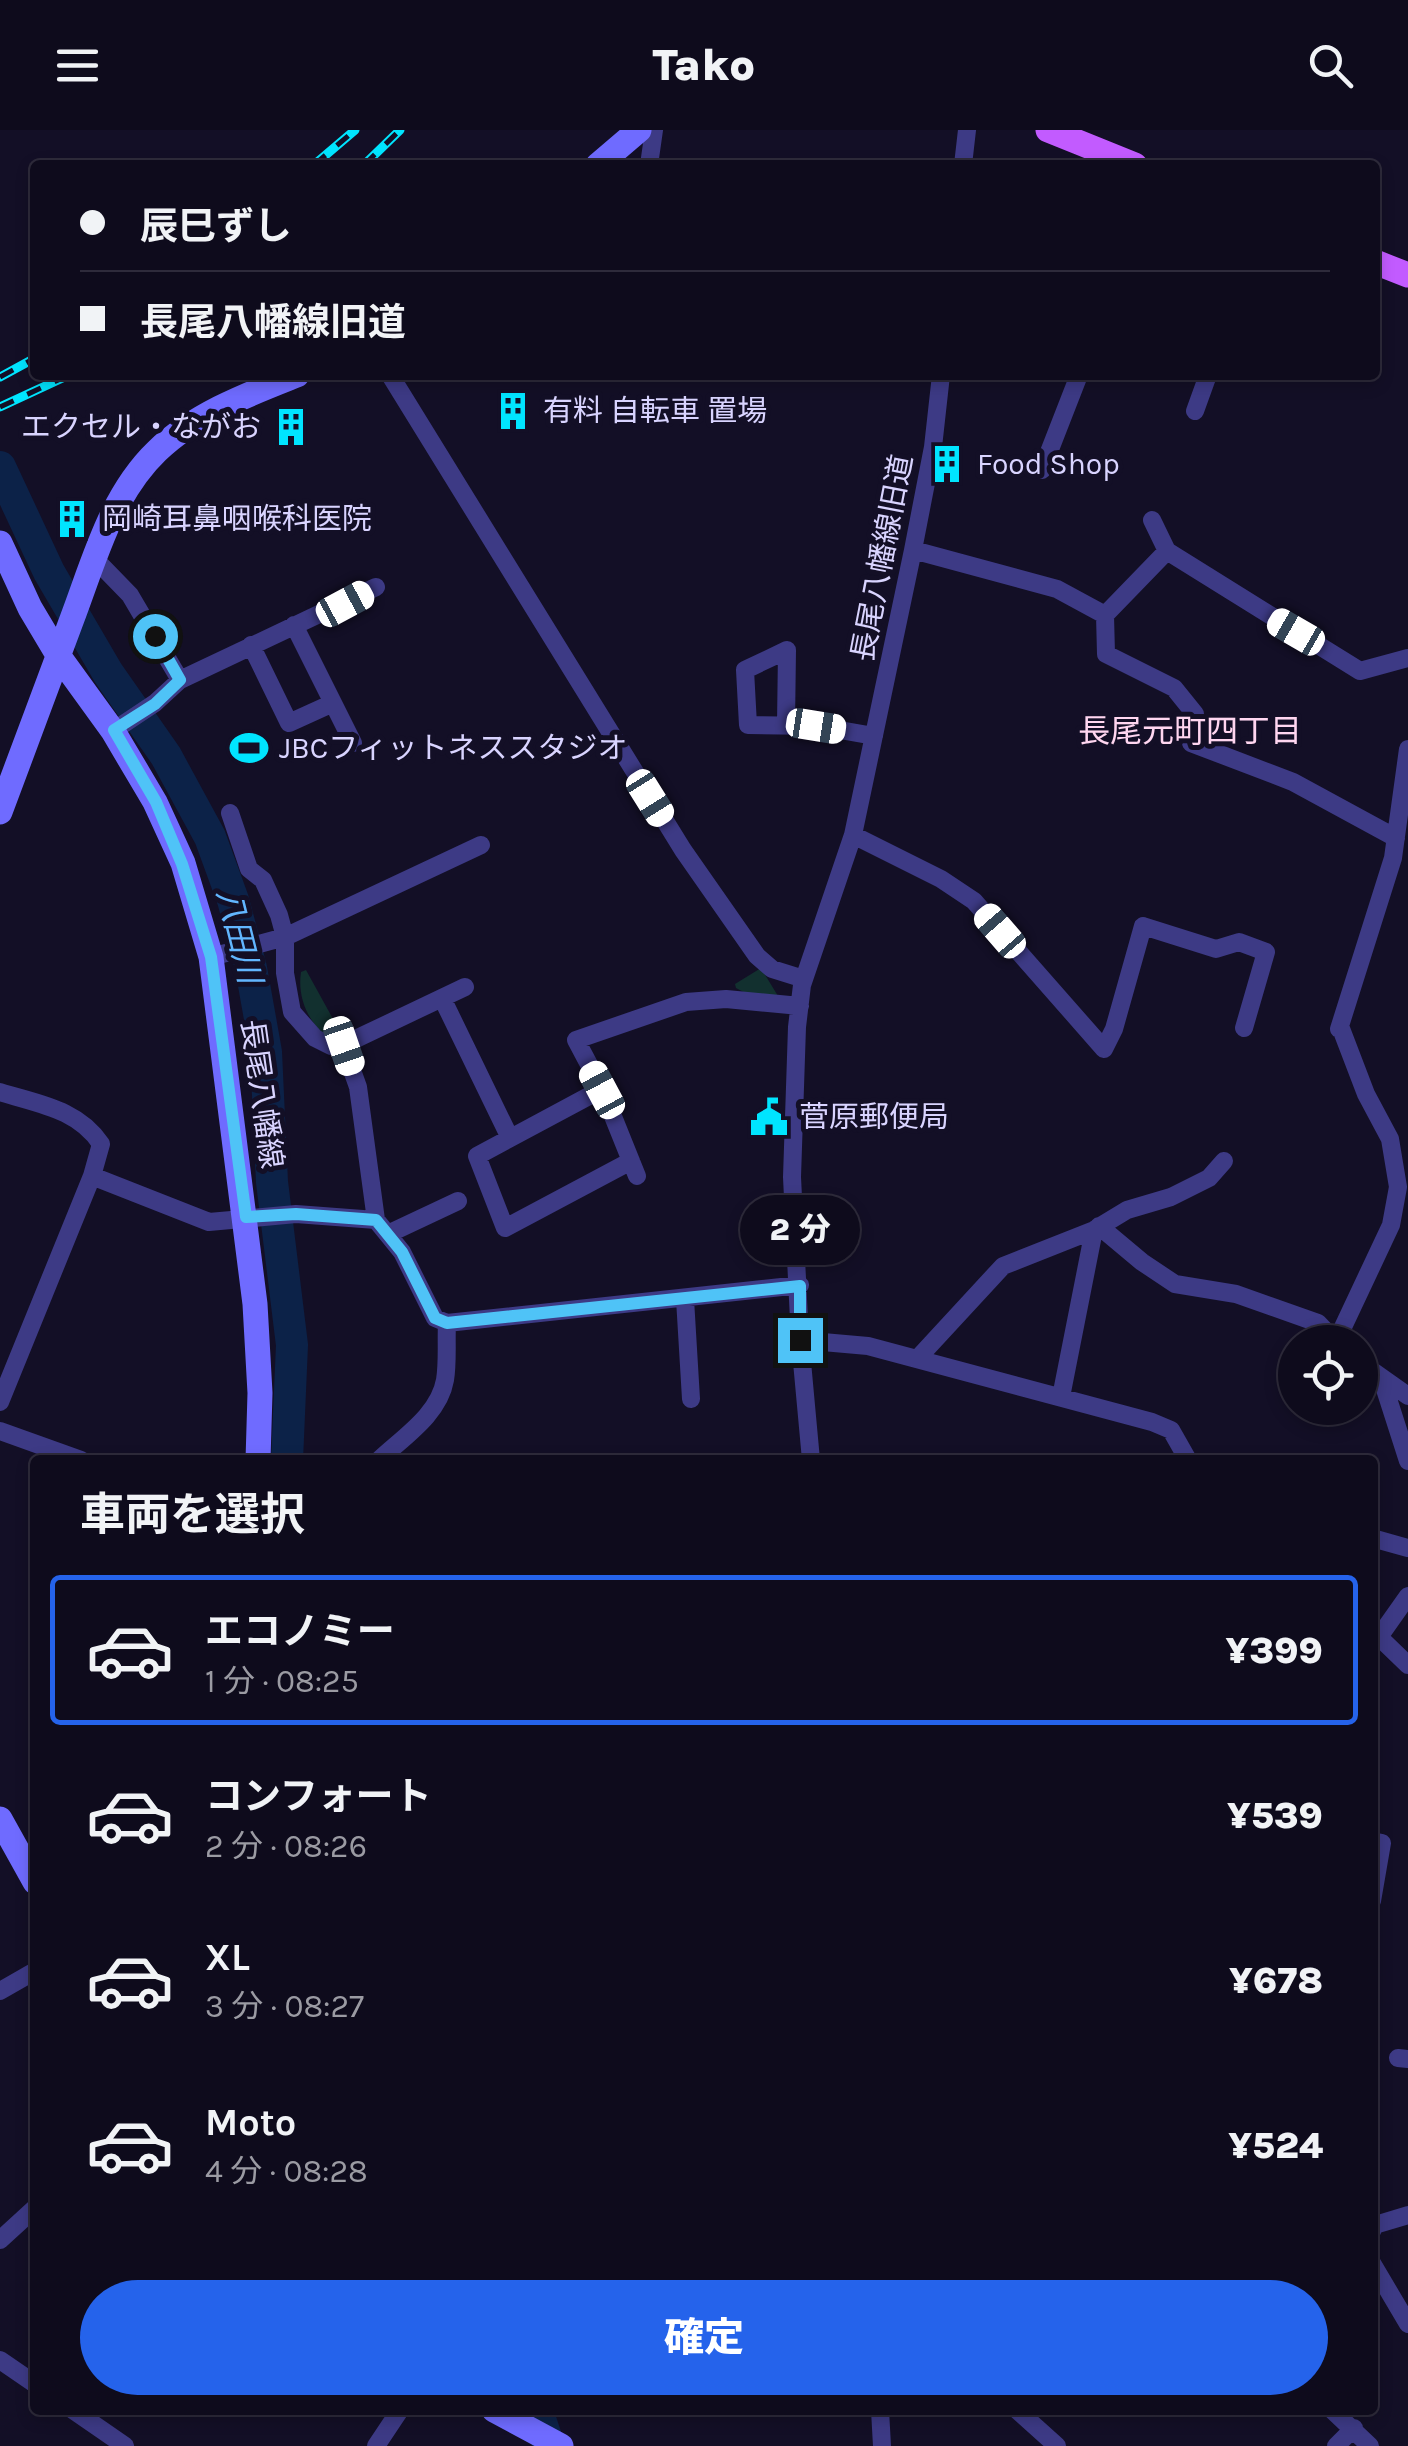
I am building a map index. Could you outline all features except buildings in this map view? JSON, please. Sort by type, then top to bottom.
[{"type":"main road","points":[[604,160],[638,130]]},
{"type":"main road","points":[[1048,130],[1122,160]]},
{"type":"main road","points":[[1380,264],[1408,275]]},
{"type":"main road","points":[[0,812],[92,566],[116,506],[134,475],[160,448],[201,418],[281,380]]},
{"type":"main road","name":"長尾八幡線","points":[[0,543],[30,608],[62,644],[118,728],[156,802],[182,864],[211,957],[252,1216],[260,1392],[258,1455]]},
{"type":"main road","points":[[0,1819],[30,1873]]},
{"type":"main road","points":[[502,2415],[521,2436],[561,2446]]},
{"type":"street","points":[[650,160],[654,130]]},
{"type":"street","points":[[964,160],[967,130]]},
{"type":"street","points":[[393,380],[688,858],[757,956],[772,969],[804,979]]},
{"type":"street","name":"長尾八幡線旧道","points":[[811,1455],[792,1177],[800,1006],[804,979],[852,835],[914,550],[940,380]]},
{"type":"street","points":[[1042,470],[1077,380]]},
{"type":"street","points":[[1195,411],[1206,380]]},
{"type":"street","points":[[1152,520],[1166,551],[1360,672],[1408,658]]},
{"type":"street","points":[[914,550],[1057,589],[1105,615]]},
{"type":"street","points":[[1166,551],[1105,615],[1106,654],[1174,688],[1195,714],[1191,744],[1293,782],[1396,838]]},
{"type":"street","points":[[92,566],[130,595],[180,680]]},
{"type":"street","points":[[118,728],[155,704],[180,680],[376,587]]},
{"type":"street","points":[[294,625],[353,743]]},
{"type":"street","points":[[251,645],[289,723],[333,702]]},
{"type":"street","points":[[786,724],[874,736]]},
{"type":"street","points":[[1344,1325],[1391,1226],[1398,1187],[1390,1139],[1366,1094],[1339,1028],[1394,858],[1408,749]]},
{"type":"street","points":[[230,813],[249,868],[263,880],[284,937],[292,1012],[315,1038],[331,1046],[344,1046],[465,987]]},
{"type":"street","points":[[852,835],[940,878],[974,901],[1104,1048],[1114,1029],[1143,926],[1216,949],[1238,942],[1266,952],[1244,1028]]},
{"type":"street","points":[[211,957],[284,937],[481,845]]},
{"type":"street","points":[[442,998],[510,1138]]},
{"type":"street","points":[[602,1090],[477,1156],[505,1228],[634,1168],[602,1090],[576,1040],[686,1002],[726,999],[800,1006]]},
{"type":"street","points":[[344,1046],[358,1087],[383,1226],[435,1318],[447,1323],[800,1286]]},
{"type":"street","points":[[0,1092],[67,1113],[90,1127],[101,1144],[92,1176],[0,1402]]},
{"type":"street","points":[[918,1358],[1003,1266],[1096,1228],[1127,1210],[1171,1196],[1209,1178],[1224,1162]]},
{"type":"street","points":[[92,1176],[209,1222],[296,1214],[383,1226],[458,1201]]},
{"type":"street","points":[[1096,1228],[1175,1284],[1236,1294],[1319,1325]]},
{"type":"street","points":[[1062,1397],[1096,1228]]},
{"type":"street","points":[[685,1299],[691,1399]]},
{"type":"street","points":[[384,1455],[433,1409],[441,1394],[447,1323]]},
{"type":"street","points":[[800,1340],[868,1346],[1062,1397],[1171,1430],[1185,1455]]},
{"type":"street","points":[[1378,1377],[1408,1396]]},
{"type":"street","points":[[1382,1380],[1408,1461]]},
{"type":"street","points":[[0,1431],[67,1455]]},
{"type":"street","points":[[1378,1540],[1408,1548]]},
{"type":"street","points":[[1378,1635],[1408,1596]]},
{"type":"street","points":[[1378,1640],[1408,1665]]},
{"type":"street","points":[[1378,1842],[1382,1843],[1378,1866]]},
{"type":"street","points":[[0,1991],[30,1974]]},
{"type":"street","points":[[0,2240],[30,2213]]},
{"type":"street","points":[[1378,2224],[1408,2215]]},
{"type":"street","points":[[1378,2272],[1405,2313]]},
{"type":"street","points":[[0,2360],[30,2381]]},
{"type":"street","points":[[80,2415],[126,2446]]},
{"type":"street","points":[[376,2446],[397,2415]]},
{"type":"street","points":[[880,2415],[882,2446]]},
{"type":"street","points":[[1022,2415],[1056,2446]]},
{"type":"street","points":[[1338,2415],[1370,2446]]},
{"type":"street","points":[[1336,2446],[1354,2428]]},
{"type":"green space","points":[[761,968],[778,996],[753,997],[736,988],[735,984]]},
{"type":"green space","points":[[306,970],[343,1037],[331,1040],[311,1019],[301,992],[301,972]]},
{"type":"waterway","name":"八田川","points":[[0,467],[49,572],[108,673],[166,756],[210,837],[233,900],[251,968],[266,1052],[272,1182],[292,1345],[287,1455]]},
{"type":"waterway","name":"八田川","points":[[539,2415],[549,2446]]},
{"type":"railway","points":[[320,160],[355,130]]},
{"type":"railway","points":[[369,160],[400,130]]},
{"type":"railway","points":[[0,377],[30,361]]},
{"type":"railway","points":[[0,407],[58,380]]},
{"type":"place","name":"有料 自転車 置場","points":[[513,411]]},
{"type":"place","name":"エクセル・ながお","points":[[291,427]]},
{"type":"place","name":"Food Shop","points":[[947,464]]},
{"type":"place","name":"岡崎耳鼻咽喉科医院","points":[[72,519]]},
{"type":"place","name":"JBCフィットネススタジオ","points":[[249,748]]},
{"type":"place","name":"菅原郵便局","points":[[769,1117]]},
{"type":"district","name":"長尾元町四丁目","points":[[1190,731]]},
{"type":"route","points":[[155,636],[180,680],[155,704],[114,730],[156,802],[182,864],[211,957],[246,1217],[296,1214],[376,1220],[402,1252],[435,1318],[447,1323],[800,1286],[800,1340]]}]
